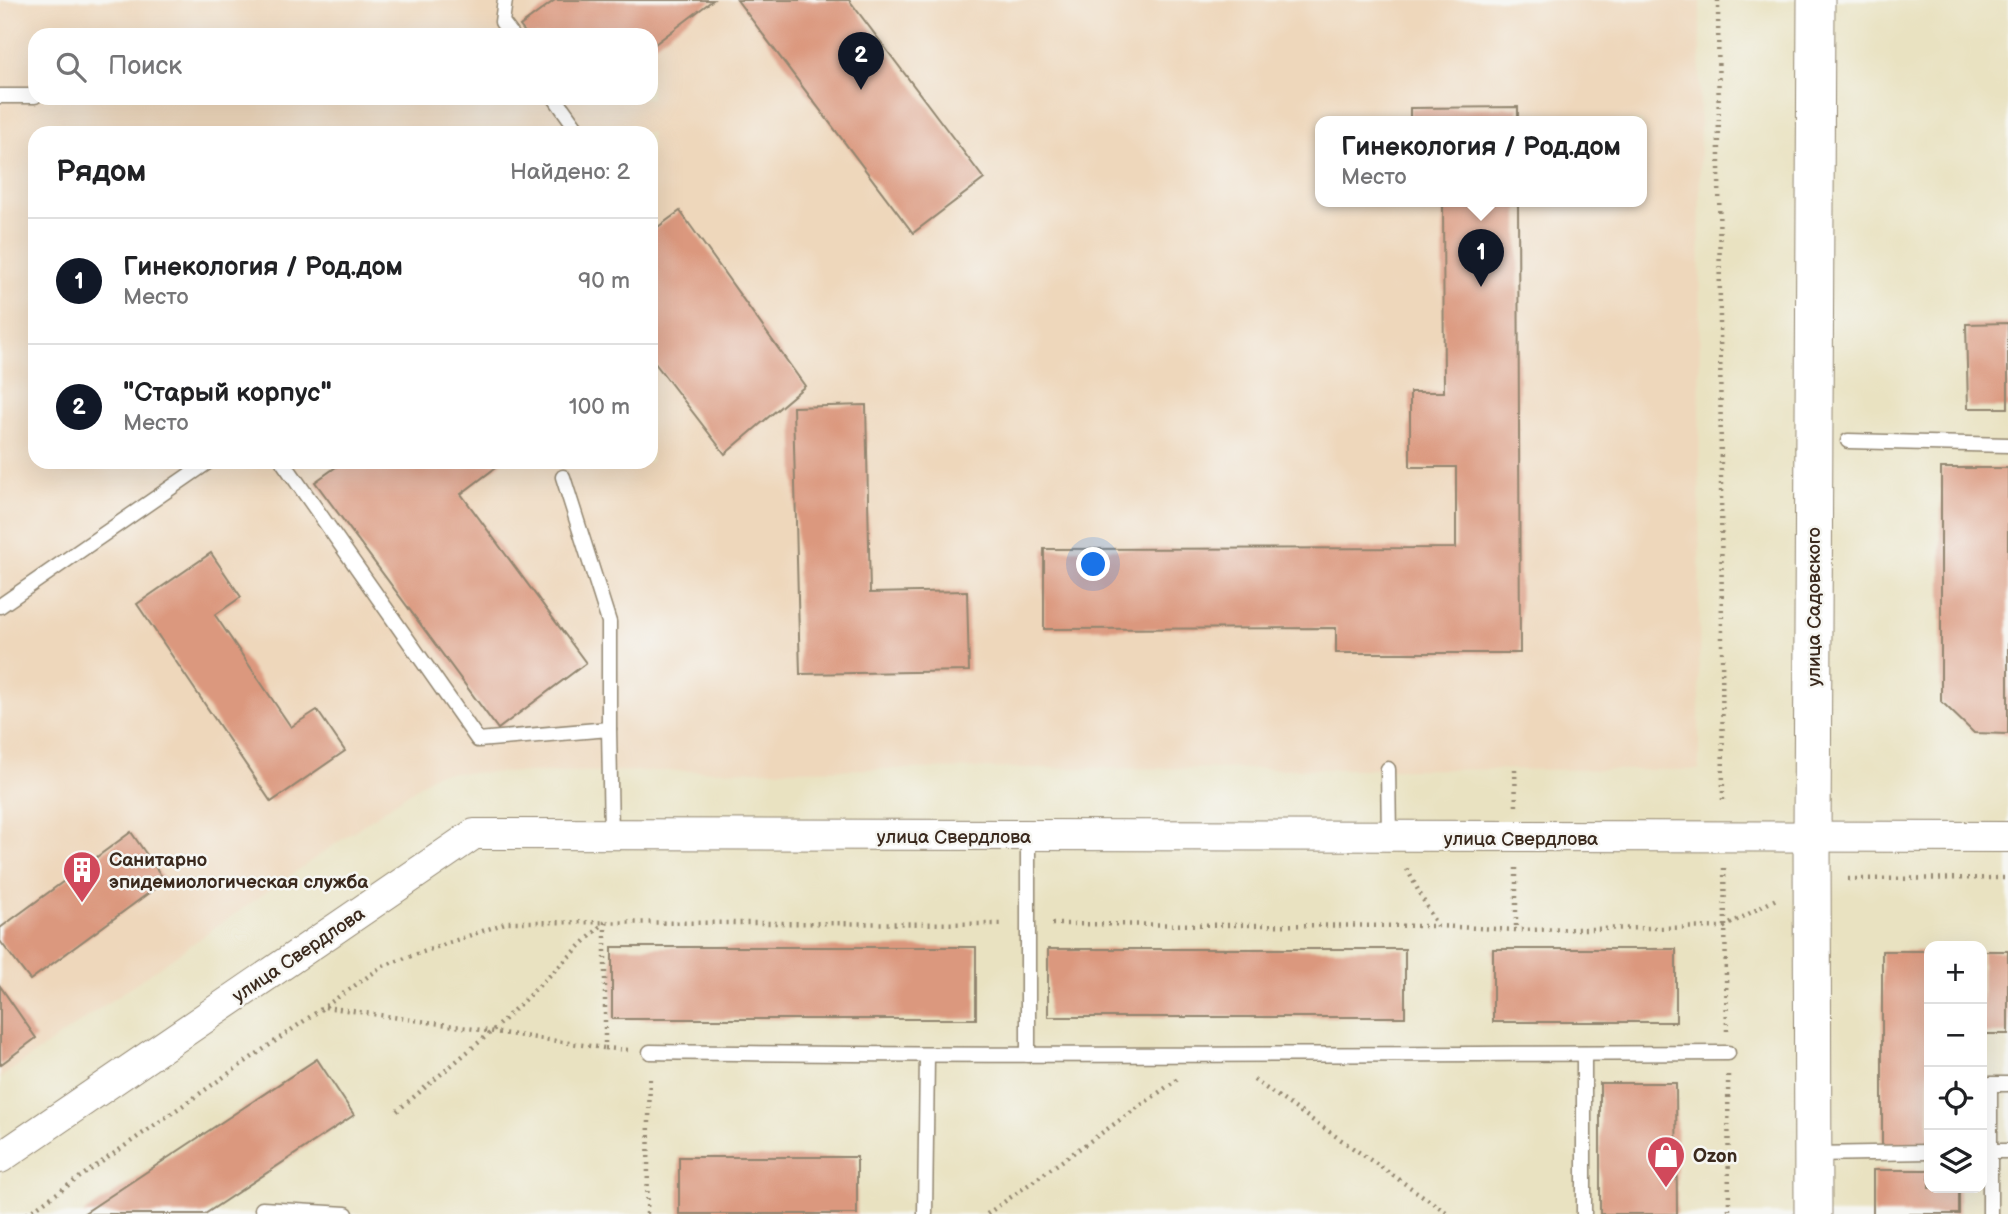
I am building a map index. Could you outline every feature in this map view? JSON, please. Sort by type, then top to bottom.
[{"type":"street","name":"улица Садовского","points":[[1813,1214],[1816,0]]},
{"type":"street","name":"улица Свердлова","points":[[0,1158],[474,834],[2008,837]]},
{"type":"lane","points":[[505,0],[502,22],[507,28]]},
{"type":"lane","points":[[0,96],[28,96]]},
{"type":"lane","points":[[560,105],[575,126]]},
{"type":"lane","points":[[1848,442],[2008,445]]},
{"type":"lane","points":[[0,606],[198,469]]},
{"type":"lane","points":[[288,469],[478,740],[609,729]]},
{"type":"lane","points":[[563,477],[609,622],[611,835]]},
{"type":"lane","points":[[1388,769],[1390,837]]},
{"type":"lane","points":[[1028,836],[1028,1055]]},
{"type":"lane","points":[[650,1052],[927,1056],[1214,1053],[1728,1054]]},
{"type":"lane","points":[[1584,1054],[1584,1214]]},
{"type":"lane","points":[[925,1214],[927,1056]]},
{"type":"lane","points":[[1987,1134],[1990,1084],[2008,1084]]},
{"type":"lane","points":[[1987,1151],[2008,1151]]},
{"type":"lane","points":[[1813,1154],[1924,1152]]},
{"type":"lane","points":[[1987,1167],[1990,1214]]},
{"type":"lane","points":[[262,1209],[346,1214]]},
{"type":"path","points":[[1718,0],[1723,838],[1729,1214]]},
{"type":"path","points":[[1390,837],[1437,926]]},
{"type":"path","points":[[27,1214],[383,966],[508,922],[1437,926],[1516,930],[1724,926],[1813,878],[2008,878]]},
{"type":"path","points":[[397,1111],[490,1033],[605,922]]},
{"type":"path","points":[[325,1007],[605,1048]]},
{"type":"path","points":[[987,1214],[1214,1053],[1448,1214]]},
{"type":"shaded area","points":[[0,0],[1700,0],[1699,770],[1015,768],[437,773],[0,1078]]},
{"type":"building","points":[[555,0],[713,0],[658,42],[658,28],[520,26]]},
{"type":"building","points":[[737,0],[849,0],[984,179],[913,233]]},
{"type":"building","points":[[1518,107],[1518,116],[1410,116],[1410,108]]},
{"type":"building","points":[[1443,207],[1518,207],[1520,653],[1336,653],[1336,628],[1044,629],[1044,549],[1456,548],[1456,467],[1410,467],[1410,392],[1444,392]]},
{"type":"building","points":[[680,211],[805,386],[725,454],[658,367],[658,227]]},
{"type":"building","points":[[2008,323],[2008,408],[1968,408],[1966,324]]},
{"type":"building","points":[[866,405],[870,593],[967,591],[969,671],[800,674],[793,407]]},
{"type":"building","points":[[1941,468],[2008,468],[2008,734],[1974,733],[1941,701]]},
{"type":"building","points":[[333,469],[494,469],[461,494],[586,663],[498,729],[315,482]]},
{"type":"building","points":[[211,553],[241,597],[215,615],[291,727],[317,710],[345,751],[271,802],[137,604]]},
{"type":"building","name":"Санитарно эпидемиологическая служба","points":[[131,832],[165,881],[30,980],[0,941],[0,928]]},
{"type":"building","points":[[612,947],[976,947],[976,1019],[612,1019]]},
{"type":"building","points":[[1048,949],[1405,949],[1405,1017],[1048,1017]]},
{"type":"building","points":[[1493,949],[1676,949],[1676,1022],[1493,1022]]},
{"type":"building","points":[[1882,951],[1924,951],[1924,1149],[1882,1149]]},
{"type":"building","points":[[1987,951],[2008,951],[2008,1034],[1987,1034]]},
{"type":"building","points":[[0,986],[36,1038],[0,1065]]},
{"type":"building","points":[[317,1059],[354,1115],[205,1214],[83,1214]]},
{"type":"building","points":[[1600,1083],[1676,1083],[1677,1214],[1600,1214]]},
{"type":"building","points":[[679,1157],[857,1157],[857,1214],[679,1214]]},
{"type":"building","points":[[1873,1170],[1924,1170],[1924,1193],[1959,1193],[1959,1214],[1873,1214]]},
{"type":"place","name":"\"Старый корпус\"","points":[[861,90]]},
{"type":"place","name":"Гинекология / Род.дом","points":[[1481,287]]},
{"type":"place","name":"Санитарно эпидемиологическая служба","points":[[82,904]]},
{"type":"place","name":"Ozon","points":[[1666,1189]]}]
